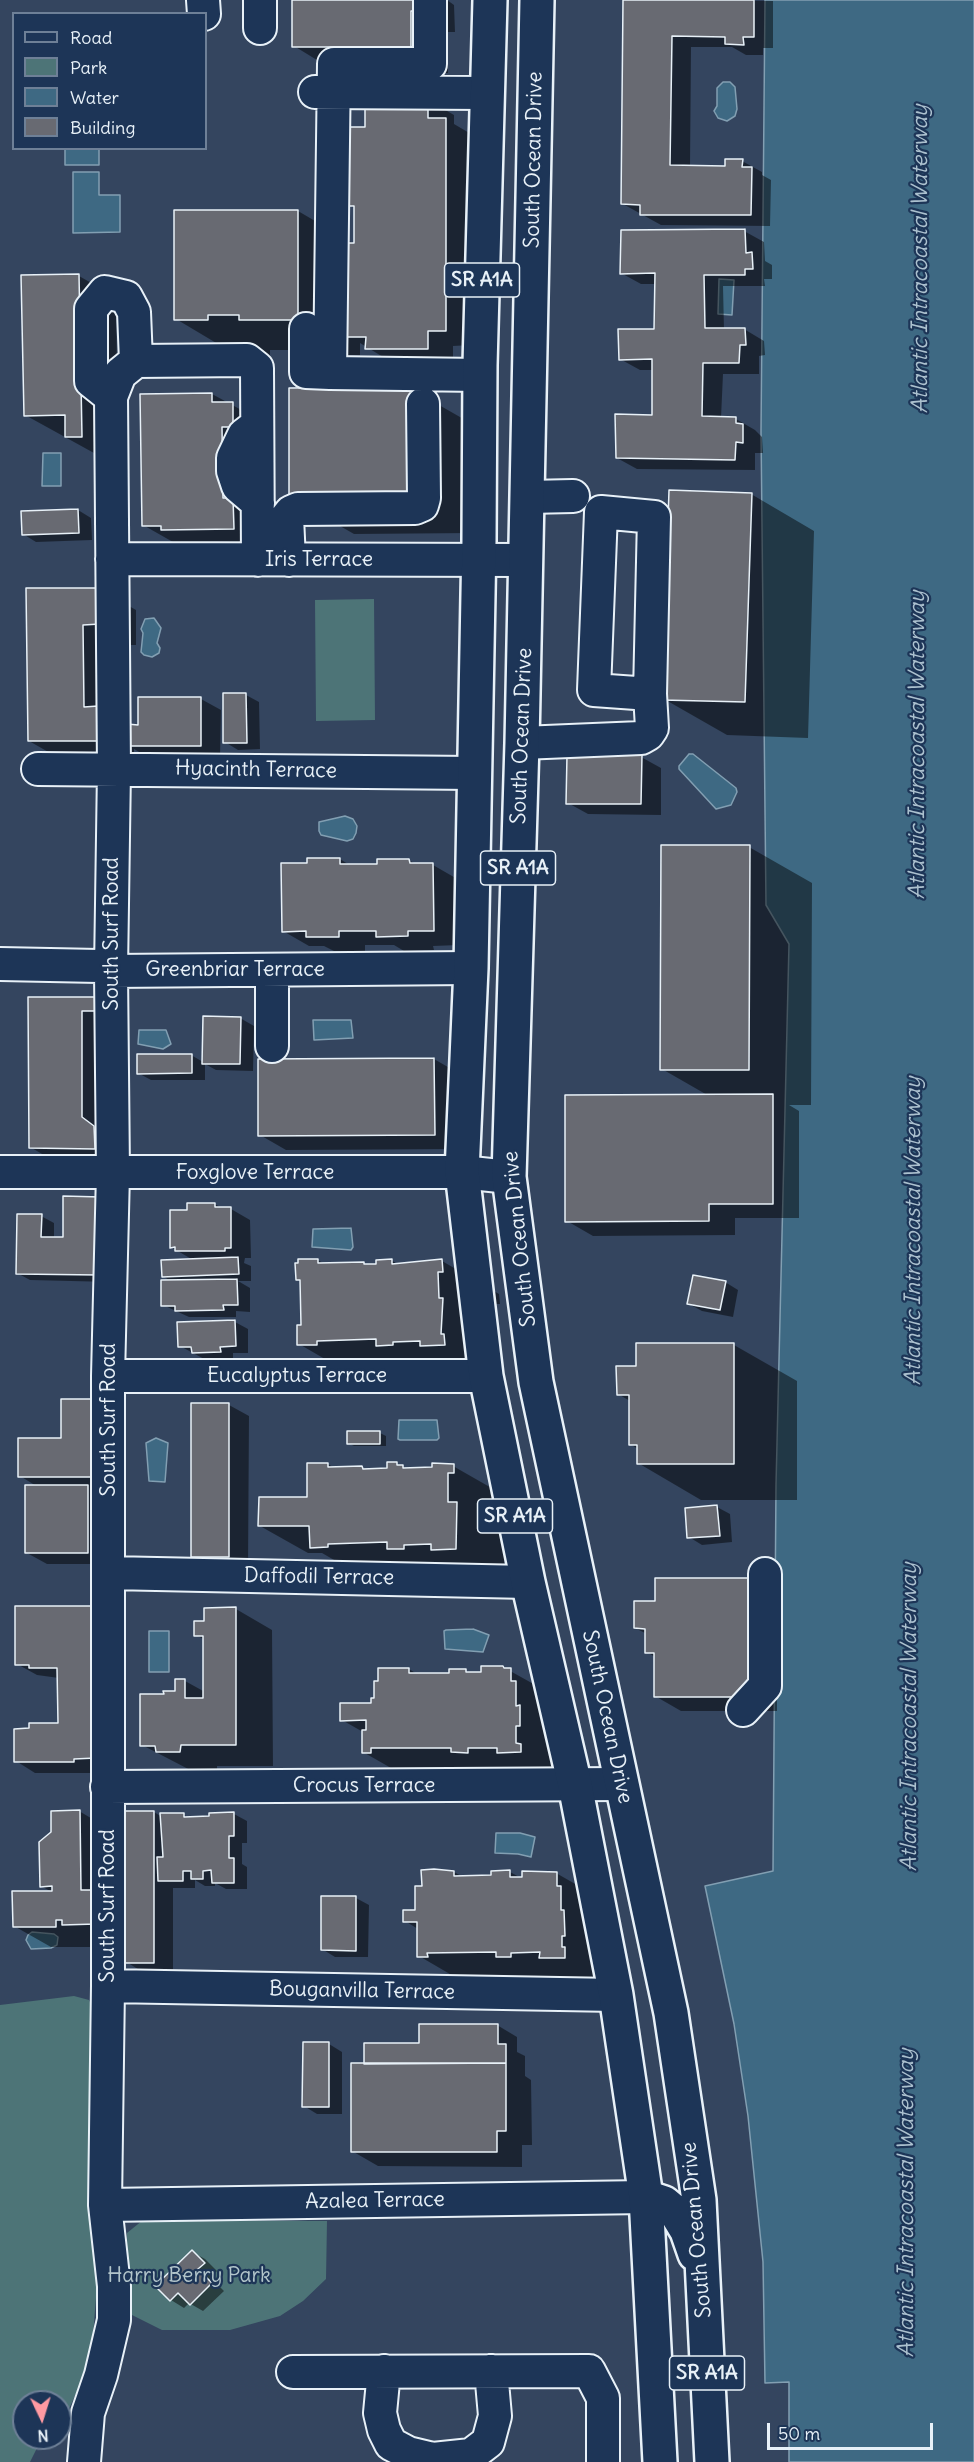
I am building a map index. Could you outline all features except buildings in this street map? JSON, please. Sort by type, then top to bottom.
[{"type":"main road","name":"SR A1A","points":[[490,0],[480,375],[479,560],[471,968],[462,1172],[486,1376],[528,1582],[575,1785],[616,1995],[646,2197],[660,2462]]},
{"type":"main road","name":"South Ocean Drive","points":[[537,0],[528,496],[509,1177],[536,1382],[671,2013],[699,2200],[712,2462]]},
{"type":"main road","points":[[646,2197],[664,2203],[676,2213],[687,2232],[695,2255],[704,2315]]},
{"type":"street","points":[[330,373],[324,92],[334,64],[430,64],[430,0]]},
{"type":"street","points":[[324,92],[487,93]]},
{"type":"street","points":[[306,329],[306,372],[480,375]]},
{"type":"street","name":"South Surf Road","points":[[84,2462],[88,2413],[101,2375],[114,2320],[114,2286],[105,2205],[110,1574],[108,1376],[113,1173],[112,559],[122,378],[247,360],[257,368],[258,560]]},
{"type":"street","points":[[289,560],[287,517],[298,509],[416,508],[422,505],[424,498],[423,404]]},
{"type":"street","points":[[528,496],[573,496]]},
{"type":"street","points":[[522,743],[641,738],[652,728],[650,694],[654,517],[601,512],[594,690],[650,694]]},
{"type":"street","name":"Iris Terrace","points":[[112,559],[526,560]]},
{"type":"street","name":"Hyacinth Terrace","points":[[38,769],[475,773]]},
{"type":"street","name":"Greenbriar Terrace","points":[[0,964],[99,966],[111,971],[471,968]]},
{"type":"street","points":[[272,970],[272,1046]]},
{"type":"street","name":"Foxglove Terrace","points":[[0,1172],[462,1172],[509,1177]]},
{"type":"street","name":"Eucalyptus Terrace","points":[[108,1376],[486,1376]]},
{"type":"street","name":"Daffodil Terrace","points":[[110,1574],[528,1582]]},
{"type":"street","points":[[743,1710],[765,1686],[765,1574]]},
{"type":"street","name":"Crocus Terrace","points":[[107,1787],[621,1784]]},
{"type":"street","name":"Bouganvilla Terrace","points":[[108,1986],[616,1995]]},
{"type":"street","name":"Azalea Terrace","points":[[105,2205],[646,2197]]},
{"type":"street","points":[[384,2371],[380,2414],[391,2444],[408,2454],[441,2459],[471,2455],[488,2442],[495,2416],[491,2371]]},
{"type":"street","points":[[293,2372],[589,2371],[603,2398],[603,2462]]},
{"type":"green space","points":[[374,599],[375,720],[316,721],[315,600]]},
{"type":"green space","points":[[74,1996],[89,2000],[94,2011],[90,2027],[89,2183],[90,2226],[99,2259],[93,2336],[84,2376],[72,2402],[72,2390],[12,2390],[12,2450],[36,2450],[30,2462],[0,2462],[0,2005]]},
{"type":"green space","name":"Harry Berry Park","points":[[143,2220],[327,2221],[326,2279],[303,2301],[280,2316],[230,2330],[162,2330],[128,2313],[127,2233]]},
{"type":"water","name":"Atlantic Intracoastal Waterway","points":[[765,0],[974,0],[974,2462],[789,2462],[789,2382],[765,2383],[763,2262],[748,2116],[734,2024],[705,1886],[773,1871],[776,1485],[789,944],[766,905],[761,431]]},
{"type":"water","points":[[723,82],[730,82],[735,87],[737,109],[735,116],[727,121],[718,118],[714,111],[717,106],[717,88]]},
{"type":"water","points":[[65,150],[99,150],[99,165],[65,165]]},
{"type":"water","points":[[73,172],[99,172],[99,195],[120,195],[120,232],[73,233]]},
{"type":"water","points":[[719,279],[734,280],[732,315],[718,314]]},
{"type":"water","points":[[43,453],[61,453],[61,486],[42,486]]},
{"type":"water","points":[[154,618],[161,628],[157,643],[160,648],[159,653],[152,657],[141,652],[143,633],[141,629],[145,619]]},
{"type":"water","points":[[689,754],[693,754],[736,788],[737,792],[731,805],[716,809],[679,769]]},
{"type":"water","points":[[345,816],[353,819],[357,826],[353,839],[347,841],[321,835],[319,822]]},
{"type":"water","points":[[313,1020],[351,1020],[353,1038],[314,1040]]},
{"type":"water","points":[[139,1030],[166,1030],[171,1044],[163,1049],[138,1044]]},
{"type":"water","points":[[351,1228],[353,1247],[351,1250],[312,1247],[313,1229]]},
{"type":"water","points":[[399,1420],[437,1420],[439,1438],[437,1440],[400,1440],[398,1439]]},
{"type":"water","points":[[156,1438],[168,1443],[165,1482],[149,1481],[146,1443]]},
{"type":"water","points":[[473,1629],[489,1635],[483,1652],[445,1649],[444,1631]]},
{"type":"water","points":[[149,1631],[169,1631],[169,1672],[149,1672]]},
{"type":"water","points":[[496,1833],[520,1833],[535,1837],[531,1857],[495,1853]]},
{"type":"water","points":[[32,1932],[54,1934],[58,1937],[57,1945],[51,1948],[31,1949],[26,1940]]}]
